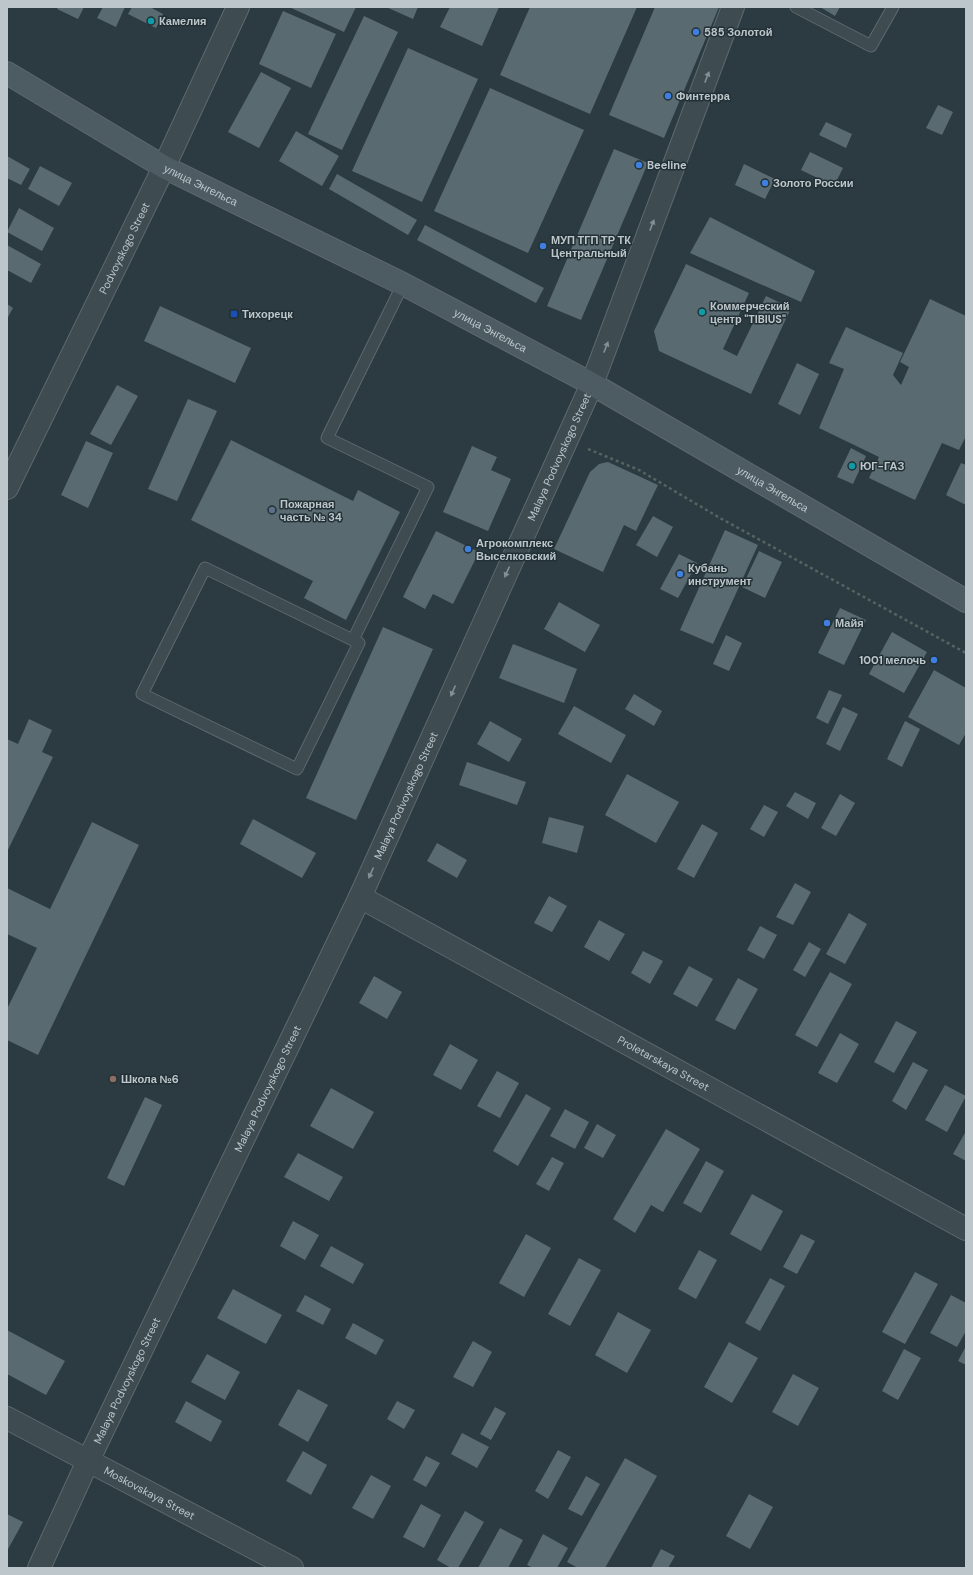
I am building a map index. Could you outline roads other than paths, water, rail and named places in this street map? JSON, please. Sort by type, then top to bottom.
[{"type":"main road","name":"улица Энгельса","points":[[7,73],[164,167],[403,284],[592,384],[966,601]]},
{"type":"street","name":"Podvoyskogo Street","points":[[7,488],[164,167],[238,7]]},
{"type":"street","name":"Malaya Podvoyskogo Street","points":[[39,1568],[88,1461],[360,897],[592,384],[733,7]]},
{"type":"street","name":"Proletarskaya Street","points":[[360,897],[966,1229]]},
{"type":"street","name":"Moskovskaya Street","points":[[7,1418],[292,1568]]},
{"type":"lane","points":[[796,7],[871,46],[893,7]]},
{"type":"lane","points":[[353,640],[428,487],[327,438],[403,284]]},
{"type":"lane","points":[[204,568],[353,640],[359,643],[296,769],[142,694],[204,568]]},
{"type":"place","name":"Камелия","points":[[151,21]]},
{"type":"place","name":"585 Золотой","points":[[696,32]]},
{"type":"place","name":"Финтерра","points":[[668,96]]},
{"type":"place","name":"Beeline","points":[[639,165]]},
{"type":"place","name":"Золото России","points":[[765,183]]},
{"type":"place","name":"МУП ТГП ТР ТК Центральный","points":[[543,246]]},
{"type":"place","name":"Коммерческий центр \"TIBIUS\"","points":[[702,312]]},
{"type":"place","name":"Тихорецк","points":[[234,314]]},
{"type":"place","name":"ЮГ-ГАЗ","points":[[852,466]]},
{"type":"place","name":"Пожарная часть № 34","points":[[272,510]]},
{"type":"place","name":"Агрокомплекс Выселковский","points":[[468,549]]},
{"type":"place","name":"Кубань инструмент","points":[[680,574]]},
{"type":"place","name":"Майя","points":[[827,623]]},
{"type":"place","name":"1001 мелочь","points":[[934,660]]},
{"type":"place","name":"Школа №6","points":[[113,1079]]}]
